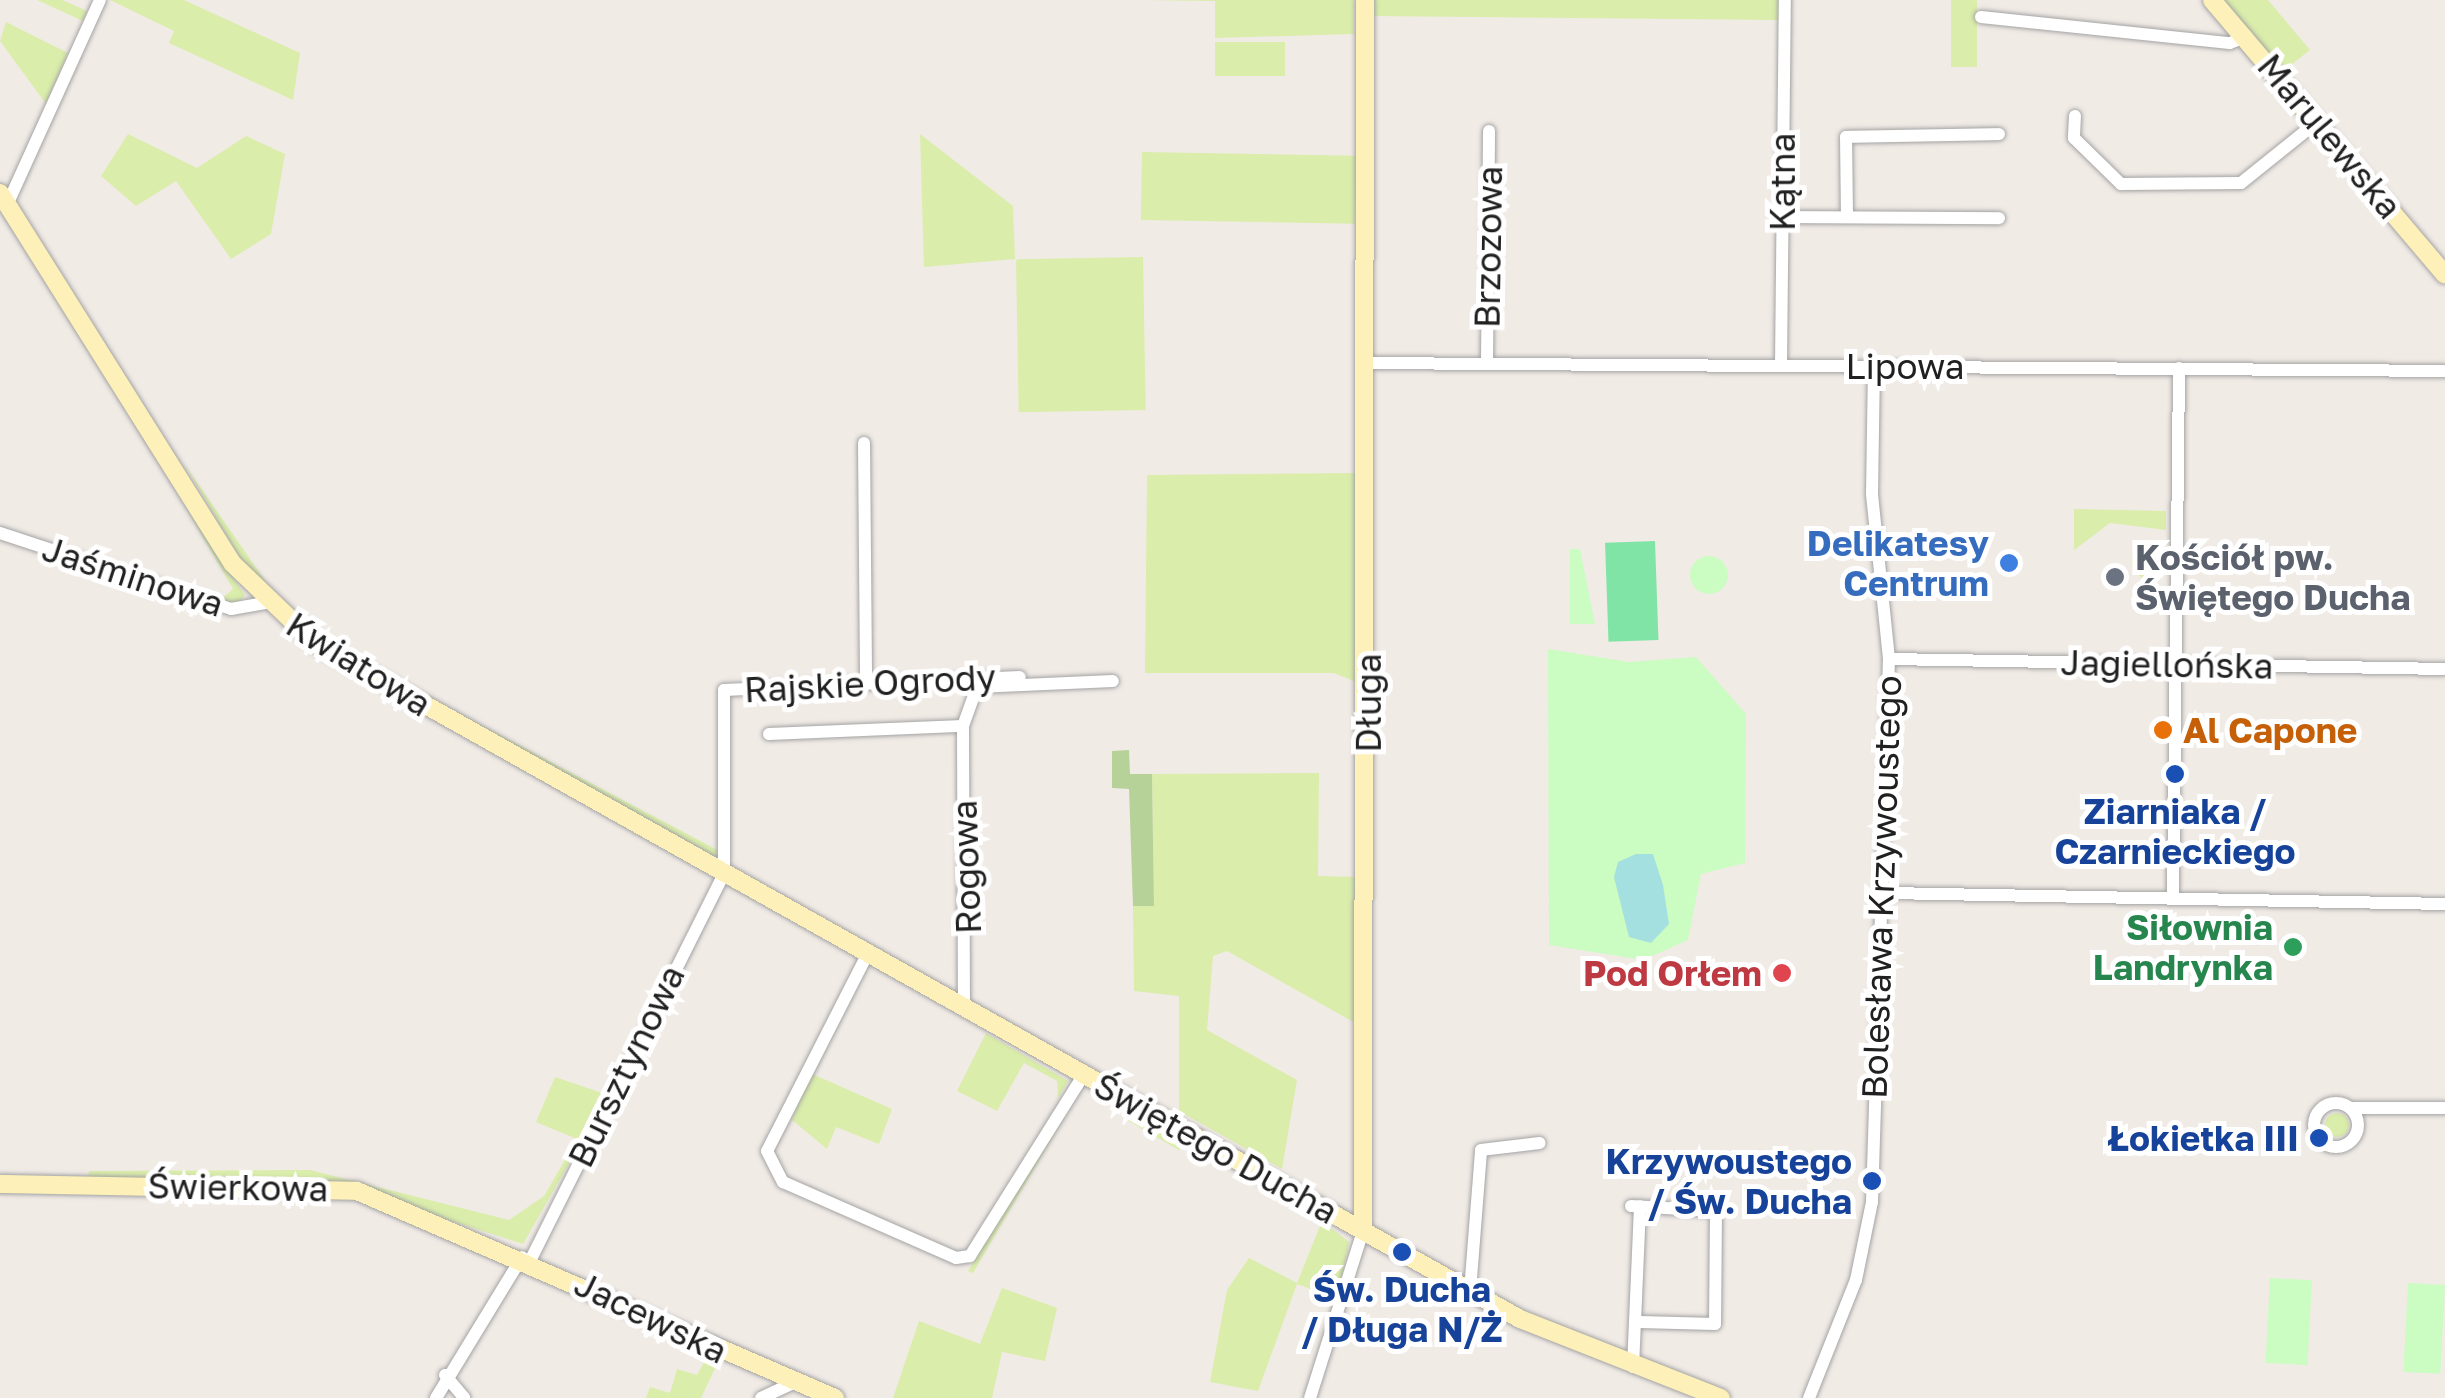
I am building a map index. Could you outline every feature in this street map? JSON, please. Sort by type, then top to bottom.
[{"type":"street","points":[[4,199],[100,0]]},
{"type":"street","name":"Długa","points":[[1310,1398],[1363,1230],[1365,0]]},
{"type":"street","name":"Kątna","points":[[1780,365],[1786,0]]},
{"type":"street","name":"Marulewska","points":[[2212,0],[2247,36],[2445,275]]},
{"type":"street","points":[[1981,17],[2230,43],[2247,36]]},
{"type":"street","points":[[2075,116],[2074,138],[2122,184],[2241,184],[2318,121]]},
{"type":"street","name":"Brzozowa","points":[[1487,364],[1490,131]]},
{"type":"street","points":[[1847,217],[1846,137],[1999,134]]},
{"type":"street","name":"Kwiatowa","points":[[4,199],[266,603],[334,655],[724,873]]},
{"type":"street","points":[[1783,217],[1999,218]]},
{"type":"street","name":"Lipowa","points":[[1365,363],[2445,371]]},
{"type":"street","name":"Bolesława Krzywoustego","points":[[1810,1398],[1870,1224],[1888,893],[1889,659],[1872,494],[1874,366]]},
{"type":"street","points":[[2174,899],[2180,368]]},
{"type":"street","points":[[864,443],[866,680]]},
{"type":"street","name":"Jaśminowa","points":[[0,532],[231,609],[266,603]]},
{"type":"street","name":"Jagiellońska","points":[[1889,659],[2445,669]]},
{"type":"street","name":"Rajskie Ogrody","points":[[724,873],[724,690],[866,680],[1020,676]]},
{"type":"street","points":[[769,734],[963,726],[977,687],[1112,682]]},
{"type":"street","name":"Rogowa","points":[[963,726],[964,1007]]},
{"type":"street","name":"Świętego Ducha","points":[[724,873],[1470,1291],[1633,1368],[1721,1398]]},
{"type":"street","name":"Bursztynowa","points":[[436,1398],[445,1375],[526,1259],[724,873]]},
{"type":"street","points":[[1888,893],[2445,904]]},
{"type":"street","points":[[868,953],[767,1152],[783,1182],[956,1258],[970,1256],[1084,1074]]},
{"type":"street","points":[[2352,1108],[2445,1108]]},
{"type":"street","points":[[1470,1291],[1481,1150],[1540,1142]]},
{"type":"street","name":"Świerkowa","points":[[0,1184],[324,1185],[526,1259]]},
{"type":"street","points":[[1633,1368],[1640,1322],[1635,1206],[1716,1211],[1716,1324],[1640,1322]]},
{"type":"street","name":"Jacewska","points":[[526,1259],[791,1384],[836,1398]]},
{"type":"street","points":[[445,1375],[464,1398]]},
{"type":"street","points":[[761,1398],[791,1384]]},
{"type":"green space","points":[[37,0],[62,0],[87,11],[83,21]]},
{"type":"green space","points":[[110,0],[184,0],[300,53],[293,100],[169,43],[174,31]]},
{"type":"green space","points":[[1141,0],[1354,0],[1354,34],[1215,38],[1215,1]]},
{"type":"green space","points":[[1371,0],[1779,0],[1779,20],[1371,16]]},
{"type":"green space","points":[[1951,0],[1977,0],[1977,67],[1951,67]]},
{"type":"green space","points":[[2222,0],[2268,0],[2310,50],[2283,71]]},
{"type":"green space","points":[[6,22],[68,53],[46,104],[0,41]]},
{"type":"green space","points":[[1215,42],[1285,42],[1285,76],[1215,76]]},
{"type":"green space","points":[[128,134],[197,168],[246,136],[285,154],[271,234],[231,259],[176,181],[136,206],[101,176]]},
{"type":"green space","points":[[920,134],[1013,206],[1015,259],[924,267]]},
{"type":"green space","points":[[1142,152],[1356,156],[1355,224],[1141,220]]},
{"type":"green space","points":[[1143,257],[1146,410],[1019,412],[1016,259]]},
{"type":"green space","points":[[183,462],[273,592],[317,630],[442,703],[314,635],[250,575]]},
{"type":"green space","points":[[1358,473],[1356,682],[1334,673],[1145,673],[1147,475]]},
{"type":"green space","points":[[186,509],[245,595],[237,605],[133,572],[221,599],[233,589]]},
{"type":"green space","points":[[2074,509],[2166,511],[2166,530],[2110,523],[2074,550]]},
{"type":"green space","points":[[1655,541],[1658,640],[1608,642],[1605,543]]},
{"type":"green space","points":[[2149,545],[2161,550],[2166,562],[2161,574],[2149,579],[2137,574],[2132,562],[2137,550]]},
{"type":"green space","points":[[1570,549],[1580,549],[1595,624],[1570,624]]},
{"type":"green space","points":[[1709,556],[1722,562],[1728,575],[1722,588],[1709,594],[1696,588],[1690,575],[1696,562]]},
{"type":"green space","points":[[1548,649],[1629,662],[1696,657],[1746,714],[1745,863],[1701,874],[1688,940],[1643,960],[1549,945]]},
{"type":"green space","points":[[453,710],[725,854],[722,860],[457,718]]},
{"type":"green space","points":[[1129,750],[1130,774],[1152,774],[1154,906],[1133,906],[1129,789],[1112,788],[1112,751]]},
{"type":"green space","points":[[1319,773],[1318,876],[1358,877],[1357,1024],[1227,951],[1213,956],[1207,1030],[1297,1080],[1282,1169],[1179,1111],[1179,996],[1134,991],[1133,906],[1154,905],[1152,774]]},
{"type":"green space","points":[[986,1033],[1068,1081],[1058,1098],[1057,1081],[1024,1063],[997,1111],[957,1091]]},
{"type":"green space","points":[[810,1073],[892,1109],[879,1144],[836,1127],[827,1149],[792,1120]]},
{"type":"green space","points":[[555,1077],[608,1095],[523,1244],[325,1181],[88,1179],[89,1171],[310,1170],[509,1220],[544,1196],[577,1139],[536,1122]]},
{"type":"green space","points":[[1083,1086],[973,1273],[968,1271]]},
{"type":"green space","points":[[1131,1113],[1183,1143],[1179,1150],[1127,1120]]},
{"type":"green space","points":[[2337,1113],[2346,1116],[2346,1134],[2337,1137],[2328,1134],[2325,1125],[2328,1116]]},
{"type":"green space","points":[[1322,1221],[1349,1242],[1338,1299],[1297,1284],[1258,1391],[1210,1382],[1227,1290],[1249,1258],[1297,1283]]},
{"type":"green space","points":[[2270,1278],[2312,1280],[2307,1365],[2266,1363]]},
{"type":"green space","points":[[2408,1283],[2445,1285],[2440,1374],[2403,1372]]},
{"type":"green space","points":[[1002,1288],[1057,1308],[1045,1361],[1002,1352],[992,1398],[893,1398],[919,1321],[980,1344]]},
{"type":"green space","points":[[708,1355],[719,1360],[701,1398],[646,1398],[650,1387],[670,1393],[677,1369],[697,1375]]},
{"type":"water","points":[[1636,854],[1653,854],[1663,885],[1669,924],[1651,943],[1629,937],[1614,877],[1618,862]]},
{"type":"place","name":"Delikatesy Centrum","points":[[2009,563]]},
{"type":"place","name":"Kościół pw. Świętego Ducha","points":[[2115,577]]},
{"type":"place","name":"Al Capone","points":[[2163,730]]},
{"type":"place","name":"Ziarniaka / Czarnieckiego","points":[[2175,774]]},
{"type":"place","name":"Siłownia Landrynka","points":[[2293,947]]},
{"type":"place","name":"Pod Orłem","points":[[1782,973]]},
{"type":"place","name":"Łokietka III","points":[[2319,1138]]},
{"type":"place","name":"Krzywoustego / Św. Ducha","points":[[1872,1181]]},
{"type":"place","name":"Św. Ducha / Długa N/Ż","points":[[1402,1252]]}]
